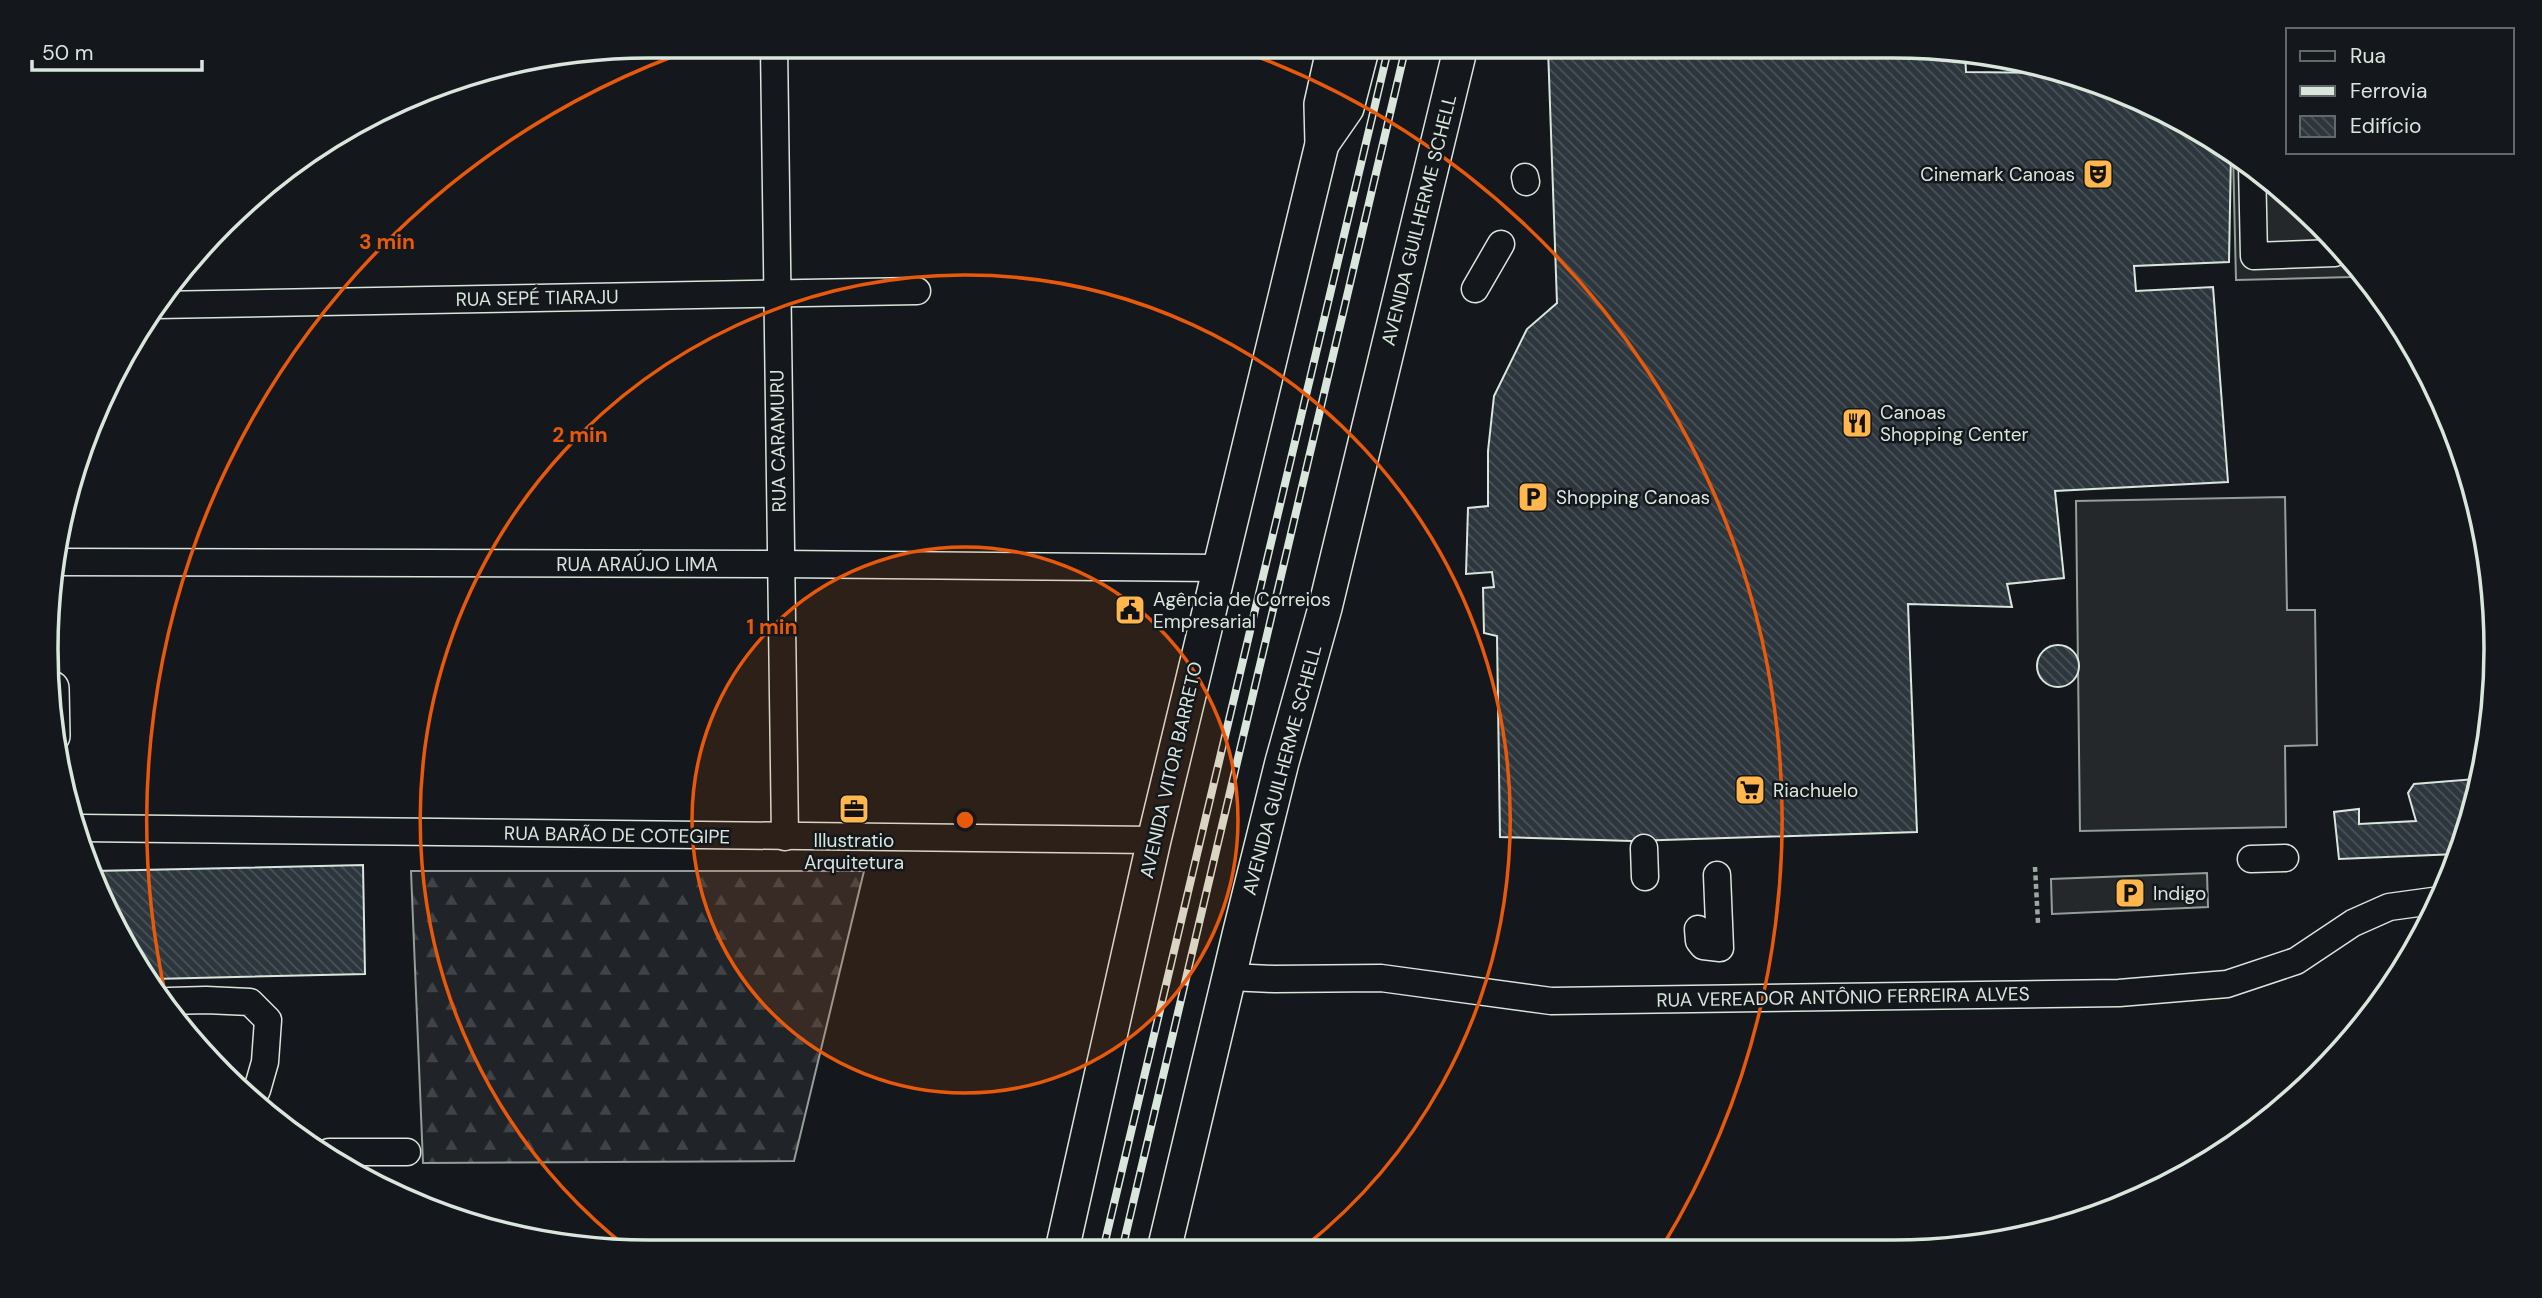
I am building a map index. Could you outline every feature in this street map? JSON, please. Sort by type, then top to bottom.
[{"type":"main road","name":"AVENIDA VITOR BARRETO","points":[[1064,1240],[1154,840],[1322,144],[1321,104],[1331,58]]},
{"type":"main road","points":[[1322,144],[1348,108],[1360,58]]},
{"type":"main road","name":"AVENIDA GUILHERME SCHELL","points":[[1166,1240],[1282,762],[1325,608],[1458,58]]},
{"type":"street","name":"RUA CARAMURU","points":[[774,58],[785,837]]},
{"type":"street","points":[[2252,180],[2254,256],[2332,253]]},
{"type":"street","points":[[1475,289],[1502,244]]},
{"type":"street","name":"RUA SEPÉ TIARAJU","points":[[169,305],[917,291]]},
{"type":"street","name":"RUA ARAÚJO LIMA","points":[[65,562],[1218,568]]},
{"type":"street","name":"RUA BARÃO DE COTEGIPE","points":[[86,828],[1154,840]]},
{"type":"street","points":[[1644,848],[1645,877]]},
{"type":"street","points":[[2250,859],[2285,858]]},
{"type":"street","points":[[1699,929],[1699,941],[1703,946],[1720,948],[1717,875]]},
{"type":"street","name":"RUA VEREADOR ANTÔNIO FERREIRA ALVES","points":[[1229,977],[1381,978],[1551,1001],[2119,993],[2227,984],[2296,961],[2353,923],[2389,907],[2427,902]]},
{"type":"street","points":[[174,1001],[250,1002],[268,1020],[265,1062],[255,1090]]},
{"type":"street","points":[[339,1152],[407,1152]]},
{"type":"path","points":[[2035,866],[2038,923]]},
{"type":"green space","points":[[411,871],[864,871],[794,1161],[423,1163]]},
{"type":"shaded area","points":[[2233,166],[2283,204],[2351,275],[2351,277],[2236,280]]},
{"type":"shaded area","points":[[2285,497],[2287,610],[2315,610],[2317,745],[2285,746],[2286,827],[2080,831],[2076,501]]},
{"type":"shaded area","name":"Indigo","points":[[2207,873],[2208,907],[2052,914],[2051,879]]},
{"type":"building","name":"Canoas Shopping Center","points":[[1548,58],[1932,59],[1966,63],[1966,72],[2023,73],[2046,78],[2083,89],[2155,119],[2231,164],[2229,262],[2134,266],[2136,291],[2213,287],[2228,482],[2055,491],[2064,578],[2007,584],[2012,607],[1908,604],[1917,832],[1632,841],[1500,837],[1497,636],[1484,633],[1483,588],[1494,587],[1492,572],[1466,574],[1468,508],[1488,506],[1488,451],[1494,396],[1527,329],[1557,303]]},
{"type":"building","points":[[2058,645],[2073,651],[2079,666],[2073,681],[2058,687],[2043,681],[2037,666],[2043,651]]},
{"type":"building","points":[[2469,779],[2447,854],[2339,859],[2334,812],[2359,809],[2359,824],[2416,821],[2408,793],[2414,784]]},
{"type":"building","points":[[363,865],[365,974],[158,979],[119,911],[101,871]]},
{"type":"railway","points":[[1105,1240],[1386,58]]},
{"type":"railway","points":[[1124,1240],[1403,58]]},
{"type":"place","name":"Cinemark Canoas","points":[[2098,174]]},
{"type":"place","name":"Canoas Shopping Center","points":[[1857,423]]},
{"type":"place","name":"Shopping Canoas","points":[[1533,497]]},
{"type":"place","name":"Agência de Correios Empresarial","points":[[1130,610]]},
{"type":"place","name":"Riachuelo","points":[[1750,790]]},
{"type":"place","name":"Illustratio Arquitetura","points":[[854,809]]},
{"type":"place","name":"Indigo","points":[[2130,893]]}]
